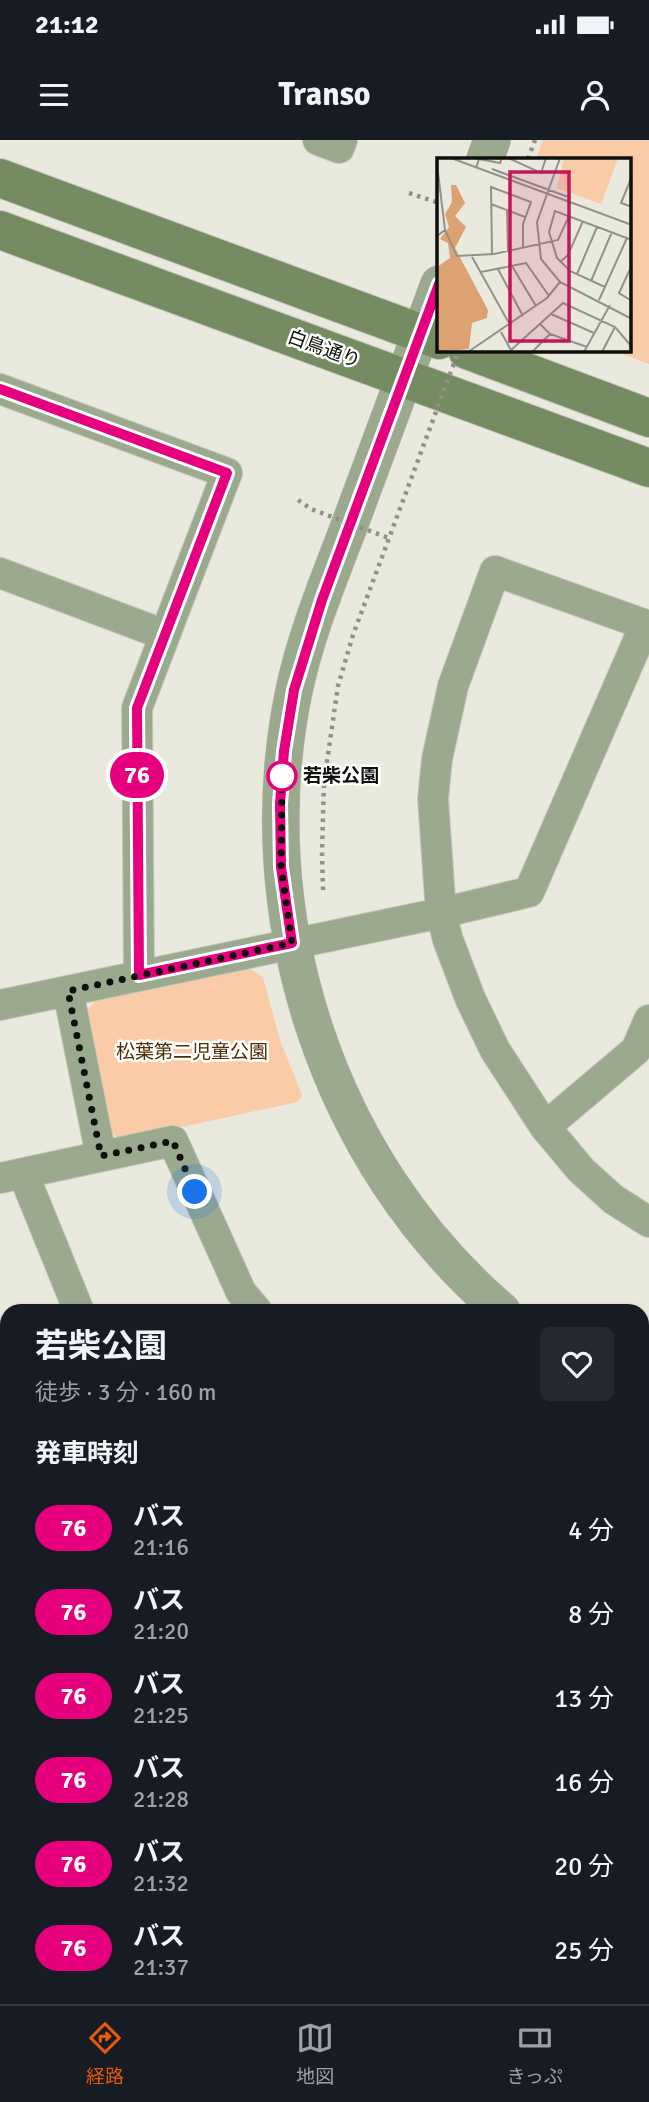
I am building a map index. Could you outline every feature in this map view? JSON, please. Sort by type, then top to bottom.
[{"type":"main road","points":[[0,178],[430,336]]},
{"type":"main road","name":"白鳥通り","points":[[0,230],[649,468]]},
{"type":"main road","points":[[472,352],[649,418]]},
{"type":"street","points":[[318,140],[339,148],[342,140]]},
{"type":"street","points":[[485,158],[492,140]]},
{"type":"street","points":[[437,296],[430,336],[404,379],[322,600],[294,690],[284,751],[280,804],[281,867],[292,943],[306,1004],[341,1098],[378,1168],[437,1248],[470,1284],[494,1304]]},
{"type":"street","points":[[0,389],[227,473],[137,708],[139,975]]},
{"type":"street","points":[[0,1005],[441,913],[529,892],[647,625],[495,572],[453,687],[437,759],[433,799],[441,913],[470,998],[495,1050],[545,1127],[581,1170],[613,1199],[649,1222]]},
{"type":"street","points":[[0,573],[165,635]]},
{"type":"street","points":[[68,991],[101,1156]]},
{"type":"street","points":[[545,1127],[636,1050],[649,1020]]},
{"type":"street","points":[[76,1304],[12,1175],[173,1141],[241,1292],[251,1304]]},
{"type":"path","points":[[528,158],[535,140]]},
{"type":"path","points":[[409,193],[437,203]]},
{"type":"path","points":[[323,890],[324,782],[338,687],[353,635],[458,352]]},
{"type":"path","points":[[298,500],[311,509],[388,538]]},
{"type":"green space","points":[[543,140],[649,140],[649,364],[616,352],[632,352],[632,158],[536,158]]},
{"type":"green space","name":"松葉第二児童公園","points":[[248,968],[263,977],[280,1040],[302,1095],[298,1102],[121,1140],[107,1130],[84,1014],[96,1000]]},
{"type":"bus line","name":"76","points":[[0,389],[227,473],[137,708],[139,975],[292,943],[281,867],[280,804],[284,751],[294,690],[307,642],[437,289]]},
{"type":"place","name":"若柴公園","points":[[282,776]]},
{"type":"route","points":[[195,1192],[173,1141],[101,1156],[68,991],[292,943],[281,867],[282,776]]}]
